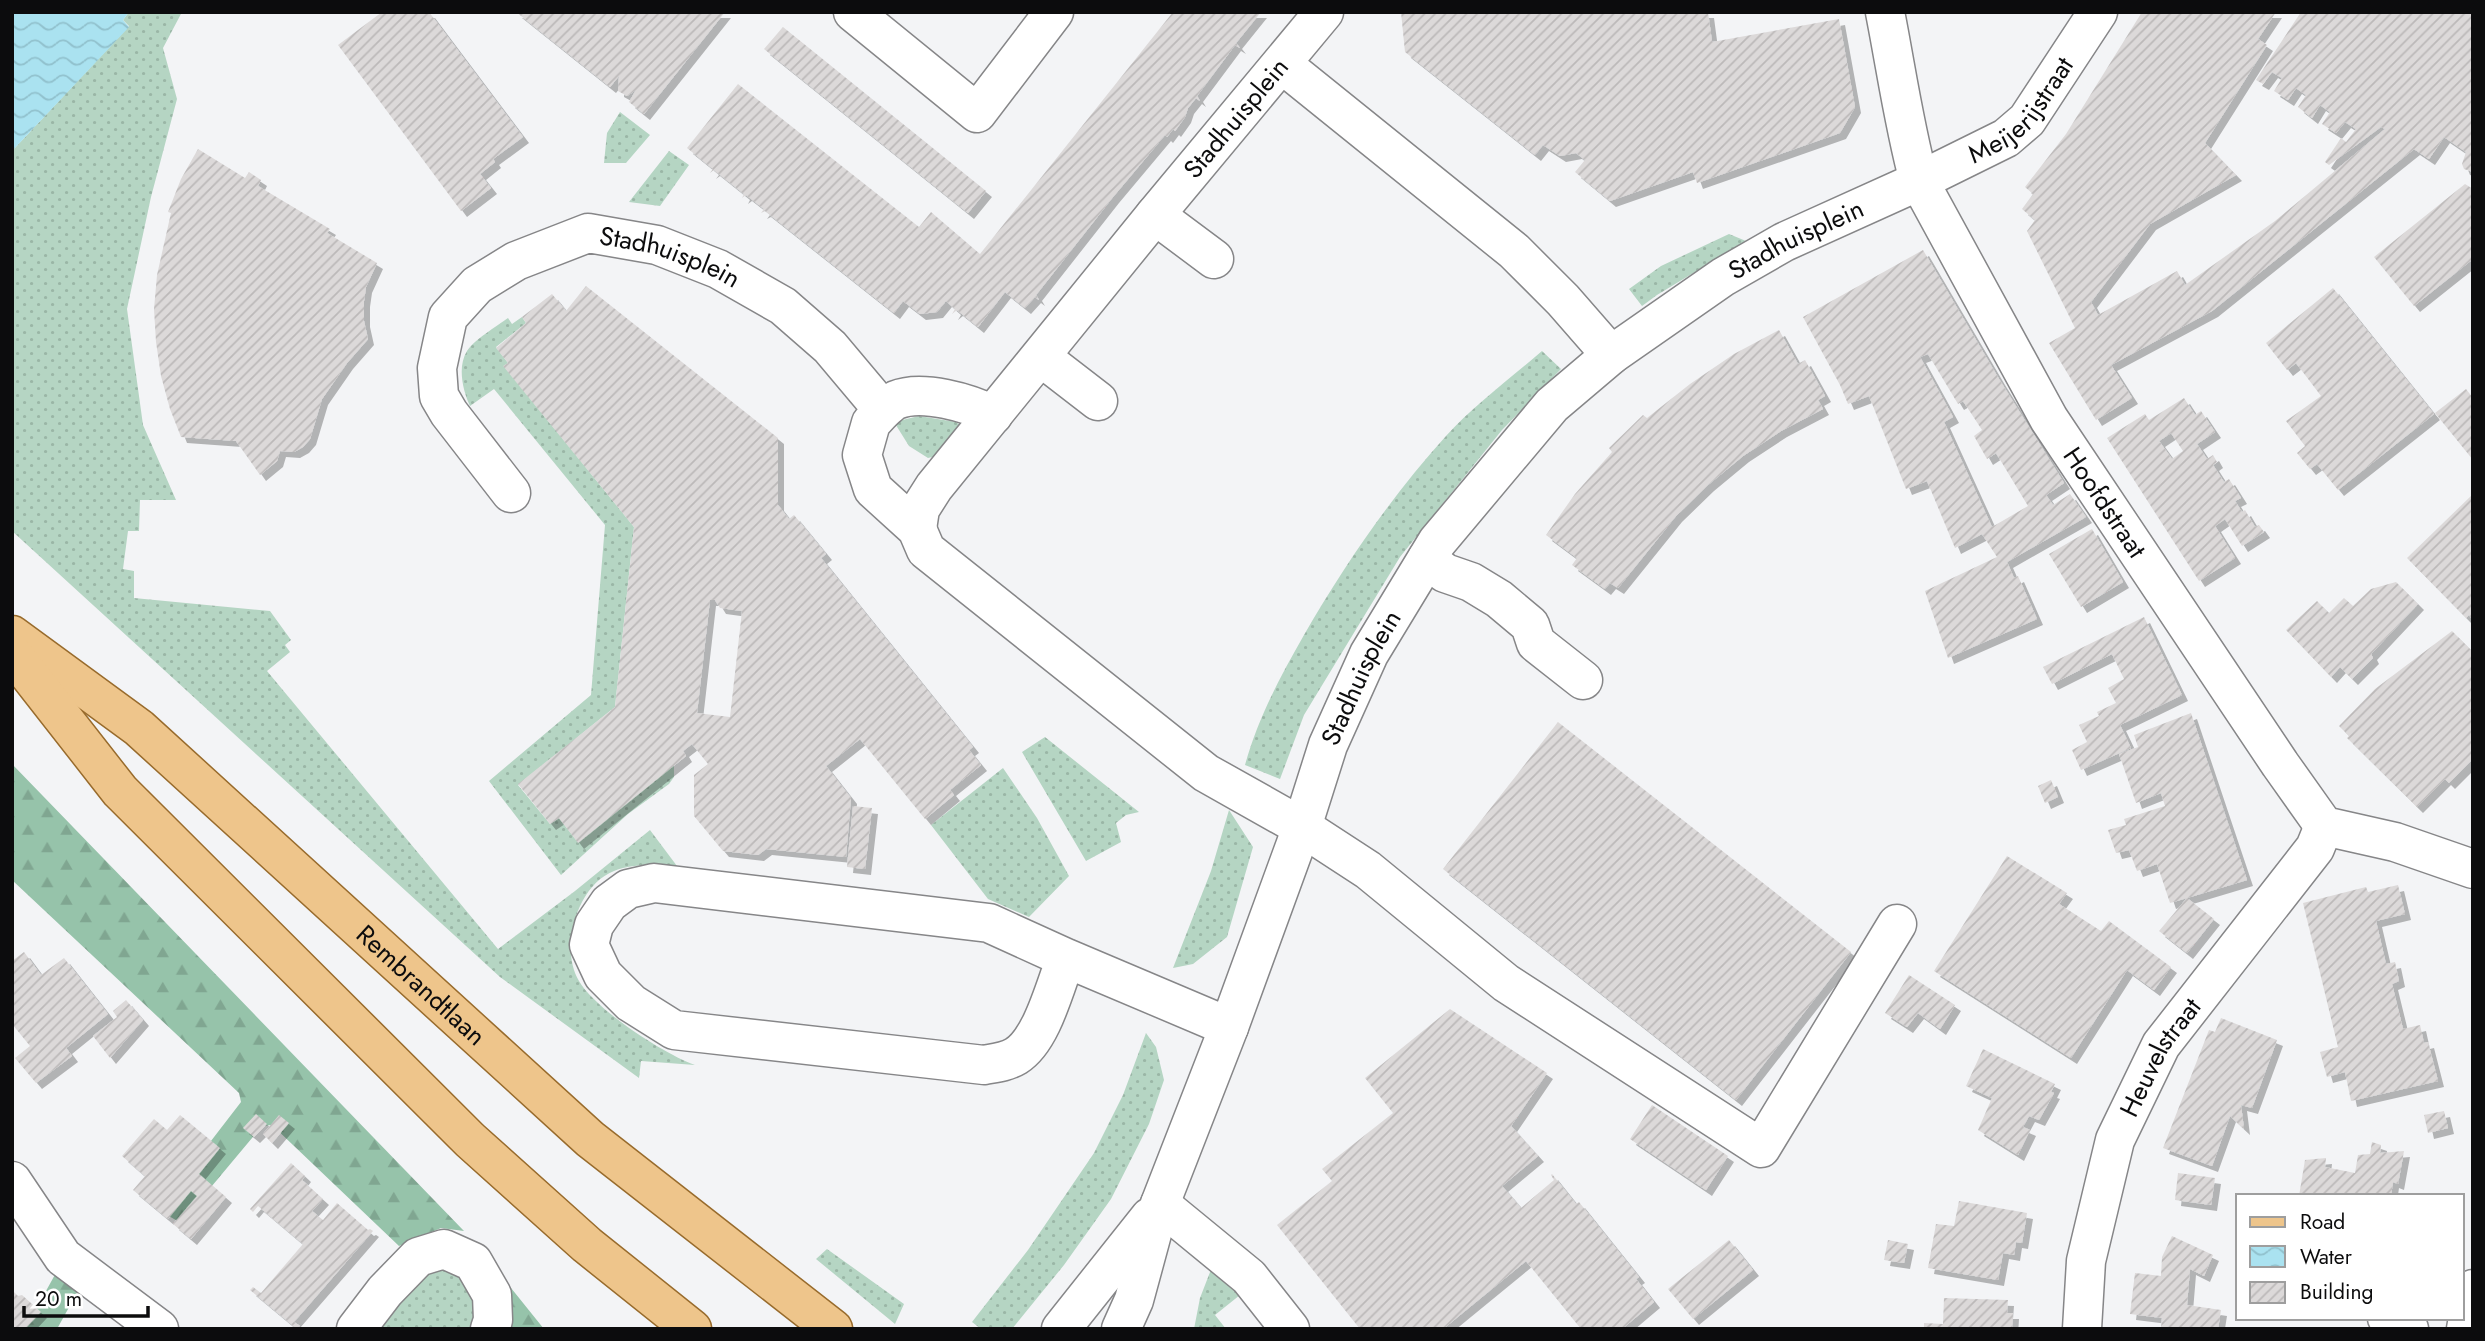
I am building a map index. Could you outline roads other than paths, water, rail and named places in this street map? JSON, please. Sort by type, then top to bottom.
[{"type":"main road","name":"Rembrandtlaan","points":[[12,635],[139,728],[590,1139],[833,1329]]},
{"type":"main road","points":[[12,653],[129,801],[470,1140],[587,1245],[691,1329]]},
{"type":"street","points":[[853,12],[977,113],[1054,12]]},
{"type":"street","points":[[1282,65],[1324,12]]},
{"type":"street","name":"Hoofdstraat","points":[[1885,12],[1909,144],[1919,181],[2049,419],[2324,826]]},
{"type":"street","name":"Meijerijstraat","points":[[1919,181],[2006,138],[2027,120],[2098,12]]},
{"type":"street","name":"Stadhuisplein","points":[[917,529],[920,509],[934,488],[1155,215],[1282,65],[1514,251],[1563,300],[1611,355]]},
{"type":"street","name":"Stadhuisplein","points":[[1121,1329],[1134,1300],[1160,1204],[1229,1027],[1302,827],[1328,745],[1369,654],[1437,542],[1552,405],[1611,355],[1723,277],[1784,242],[1919,181]]},
{"type":"street","points":[[1155,215],[1214,259]]},
{"type":"street","name":"Stadhuisplein","points":[[511,493],[449,413],[439,396],[437,368],[448,317],[477,285],[516,261],[588,233],[657,245],[718,269],[783,306],[830,347],[883,410]]},
{"type":"street","points":[[1041,357],[1098,401]]},
{"type":"street","points":[[993,415],[970,404],[922,397],[897,399],[871,423],[862,455],[873,489],[917,529],[926,550],[1206,773],[1302,827],[1368,870],[1506,983],[1761,1148],[1897,924]]},
{"type":"street","points":[[1422,566],[1522,645],[1536,643],[1583,680]]},
{"type":"street","points":[[2324,826],[2395,842],[2473,869]]},
{"type":"street","name":"Heuvelstraat","points":[[2082,1329],[2086,1261],[2115,1140],[2155,1056],[2186,1012],[2315,848],[2324,826]]},
{"type":"street","points":[[1066,958],[1037,1032],[1028,1045],[1016,1056],[1000,1063],[984,1065],[674,1030],[631,1003],[603,975],[590,945],[594,925],[609,903],[628,889],[654,883],[989,923],[1229,1027]]},
{"type":"street","points":[[12,1181],[64,1257],[159,1329]]},
{"type":"street","points":[[1160,1204],[1249,1277],[1290,1329]]},
{"type":"street","name":"Stadhuisplein","points":[[1061,1329],[1160,1204]]},
{"type":"street","points":[[356,1329],[385,1291],[418,1257],[444,1249],[473,1262],[492,1295],[493,1320],[490,1329]]},
{"type":"street","points":[[2466,1329],[2473,1289]]},
{"type":"street","points":[[2391,1320],[2409,1329]]},
{"type":"water","points":[[12,12],[129,12],[123,20],[129,27],[12,151]]}]
